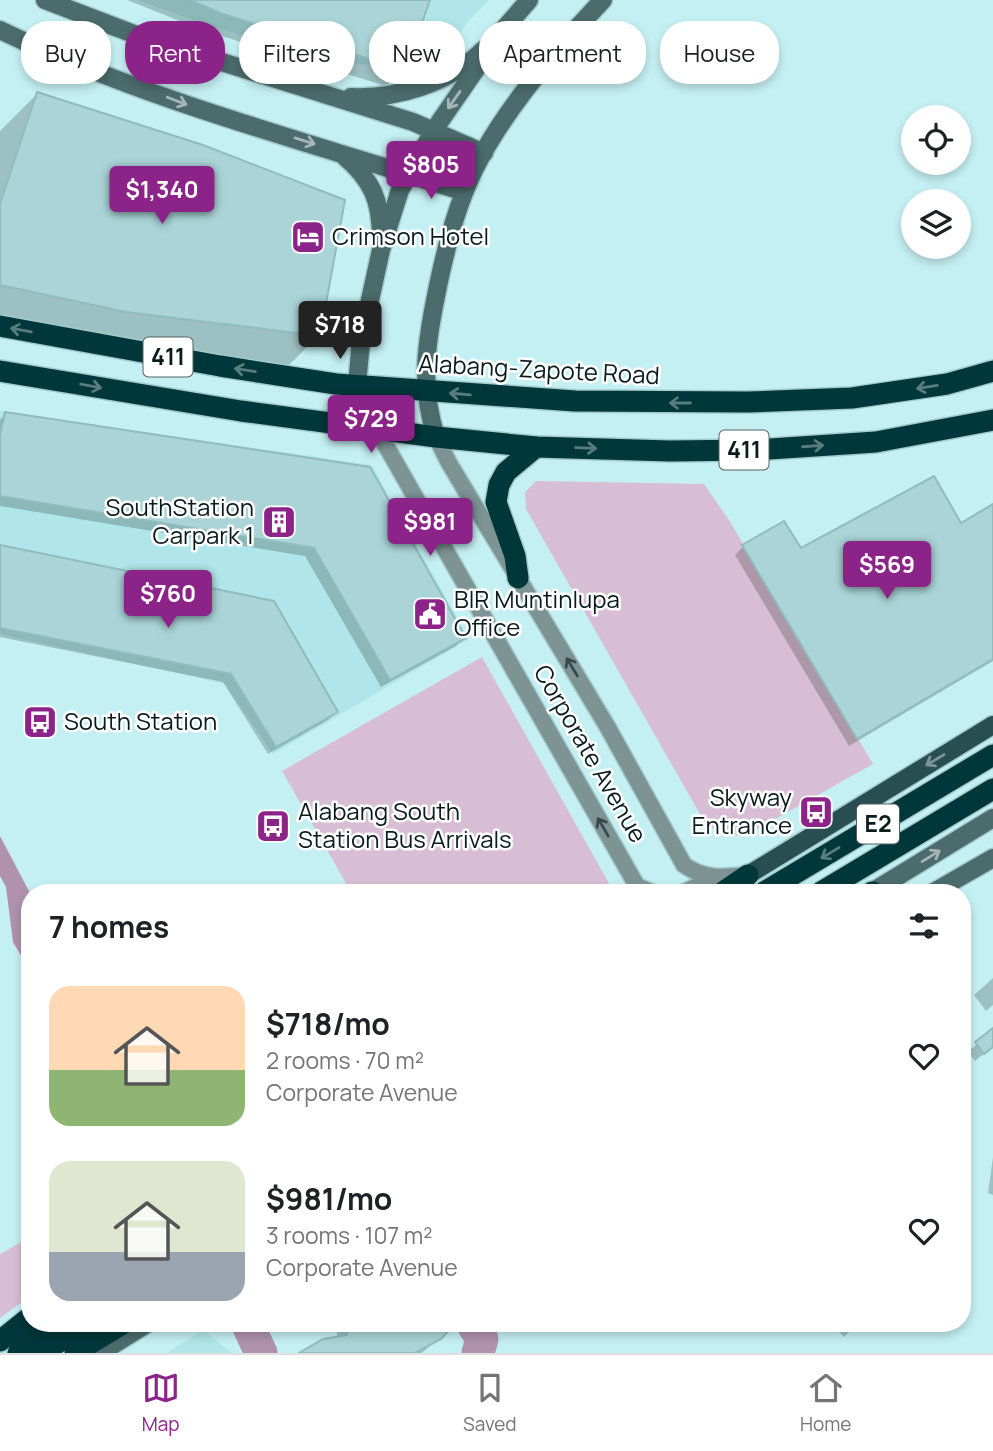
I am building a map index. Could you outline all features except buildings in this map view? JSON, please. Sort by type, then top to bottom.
[{"type":"highway","name":"Alabang-Zapote Road","points":[[0,326],[220,366],[357,385],[495,397],[629,403],[852,398],[947,384],[993,371]]},
{"type":"highway","name":"411","points":[[0,371],[241,411],[436,438],[537,447],[670,451],[752,450],[876,442],[993,420]]},
{"type":"highway","points":[[518,578],[515,555],[496,502],[499,485],[506,472],[537,447]]},
{"type":"highway","name":"E2","points":[[777,884],[993,755]]},
{"type":"highway","name":"E2","points":[[834,884],[993,789]]},
{"type":"highway","points":[[721,884],[748,875]]},
{"type":"highway","points":[[0,1341],[21,1324]]},
{"type":"highway","points":[[18,1353],[46,1332]]},
{"type":"highway","points":[[42,1353],[75,1332]]},
{"type":"highway","points":[[75,1353],[109,1332]]},
{"type":"main road","name":"Corporate Avenue","points":[[511,21],[529,0]]},
{"type":"main road","name":"Corporate Avenue","points":[[436,438],[425,390],[428,343],[440,274],[464,192],[506,117],[603,0]]},
{"type":"main road","points":[[50,3],[174,48],[336,96],[434,130],[484,153]]},
{"type":"main road","points":[[0,30],[44,52],[192,107],[464,192]]},
{"type":"main road","points":[[336,96],[393,94],[420,87],[451,73],[479,54]]},
{"type":"main road","name":"Corporate Avenue","points":[[377,430],[357,385],[361,341],[381,250],[400,190],[434,130],[479,65]]},
{"type":"main road","points":[[338,151],[357,167],[372,187],[379,206],[381,250]]},
{"type":"main road","points":[[748,875],[993,725]]},
{"type":"main road","points":[[885,884],[993,818]]},
{"type":"main road","points":[[948,884],[993,858]]},
{"type":"main road","points":[[100,1353],[134,1332]]},
{"type":"street","name":"Corporate Avenue","points":[[377,430],[636,884]]},
{"type":"street","name":"Corporate Avenue","points":[[436,438],[607,726],[684,865],[716,884]]},
{"type":"shaded area","points":[[137,0],[489,0],[465,26],[465,21],[369,21],[369,65],[355,64],[355,21],[239,21],[239,35],[225,31],[225,21],[196,21]]},
{"type":"shaded area","points":[[0,411],[372,465],[469,639],[273,754],[225,684],[0,634]]},
{"type":"shaded area","points":[[536,481],[704,484],[729,520],[873,764],[747,835],[724,836],[705,823],[526,509],[525,492]]},
{"type":"shaded area","points":[[482,657],[609,884],[346,884],[282,771]]},
{"type":"shaded area","points":[[0,836],[25,884],[21,884],[21,956],[13,942],[6,887],[0,876]]},
{"type":"shaded area","points":[[21,1242],[21,1303],[0,1318],[0,1254]]},
{"type":"shaded area","points":[[200,1332],[206,1332],[232,1353],[167,1353]]},
{"type":"waterway","points":[[251,1332],[261,1353]]},
{"type":"waterway","points":[[478,1332],[482,1339],[478,1353]]},
{"type":"place","name":"Crimson Hotel","points":[[308,237]]},
{"type":"place","name":"SouthStation Carpark 1","points":[[279,522]]},
{"type":"place","name":"BIR Muntinlupa Office","points":[[430,614]]},
{"type":"place","name":"South Station","points":[[40,722]]},
{"type":"place","name":"Skyway Entrance","points":[[816,812]]},
{"type":"place","name":"Alabang South Station Bus Arrivals","points":[[273,826]]}]
